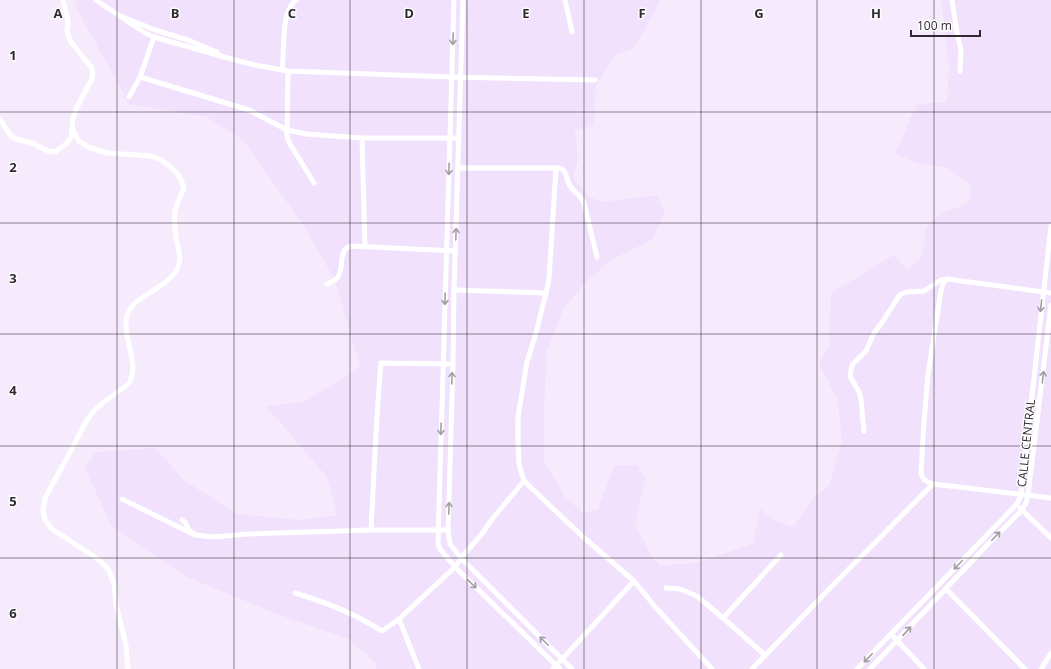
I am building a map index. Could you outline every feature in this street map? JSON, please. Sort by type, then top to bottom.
[{"type":"street","points":[[0,120],[16,139],[34,144],[48,151],[55,152],[66,144],[71,137],[73,118],[77,107],[92,79],[93,73],[91,67],[71,42],[67,31],[68,21],[63,0]]},
{"type":"street","points":[[96,0],[145,33],[154,37],[242,62],[288,71],[460,78],[595,80]]},
{"type":"street","points":[[282,70],[285,26],[288,11],[293,2],[296,0]]},
{"type":"street","points":[[454,0],[438,543],[440,549],[455,567],[556,668],[562,659],[634,582]]},
{"type":"street","points":[[463,0],[448,530],[450,544],[461,558],[572,669]]},
{"type":"street","points":[[565,0],[572,32]]},
{"type":"street","points":[[952,0],[961,50],[960,71]]},
{"type":"street","points":[[116,14],[155,30],[188,40],[242,62]]},
{"type":"street","points":[[129,97],[140,77],[154,37]]},
{"type":"street","points":[[288,71],[287,137],[314,183]]},
{"type":"street","points":[[140,77],[250,110],[287,130],[306,134],[362,138],[459,138]]},
{"type":"street","points":[[72,128],[78,140],[88,147],[107,153],[151,156],[161,160],[174,168],[184,187],[175,211],[176,236],[181,256],[177,270],[173,276],[159,288],[145,295],[134,303],[128,313],[126,326],[133,362],[132,374],[128,384],[107,399],[93,412],[80,432],[45,499],[43,510],[45,520],[52,529],[98,559],[108,569],[114,583],[116,604],[126,645],[128,669]]},
{"type":"street","points":[[362,138],[365,247]]},
{"type":"street","points":[[458,168],[561,168],[564,170],[569,184],[584,202],[597,257]]},
{"type":"street","points":[[556,168],[549,279],[536,333],[527,362],[518,417],[519,464],[524,480],[582,536],[634,582],[712,669]]},
{"type":"street","name":"CALLE CENTRAL","points":[[857,669],[1016,505],[1019,500],[1021,494],[1051,226]]},
{"type":"street","points":[[327,284],[339,275],[345,249],[347,247],[456,251]]},
{"type":"street","points":[[947,279],[941,290],[928,375],[921,472],[923,479],[933,484],[1051,498]]},
{"type":"street","points":[[864,431],[862,399],[850,376],[852,365],[866,351],[874,333],[901,294],[907,292],[924,291],[941,280],[947,279],[1051,293]]},
{"type":"street","points":[[454,290],[546,293]]},
{"type":"street","name":"CALLE CENTRAL","points":[[870,669],[1022,510],[1026,503],[1051,305]]},
{"type":"street","points":[[371,530],[376,444],[376,415],[381,363],[453,364]]},
{"type":"street","points":[[295,593],[331,605],[382,631],[398,619],[455,567],[524,480]]},
{"type":"street","points":[[752,669],[933,484]]},
{"type":"street","points":[[122,499],[195,535],[214,537],[248,534],[371,530],[448,530]]},
{"type":"street","points":[[1016,505],[1051,538]]},
{"type":"street","points":[[182,520],[185,522],[189,530],[195,535]]},
{"type":"street","points":[[723,618],[781,556]]},
{"type":"street","points":[[666,588],[680,589],[697,596],[765,655]]},
{"type":"street","points":[[946,589],[1025,669]]},
{"type":"street","points":[[398,619],[419,669]]},
{"type":"street","points":[[892,634],[924,669]]},
{"type":"street","points":[[1041,669],[1051,653]]},
{"type":"shaded area","points":[[76,0],[661,0],[634,48],[617,54],[596,85],[594,126],[575,130],[578,160],[573,178],[589,197],[603,202],[657,195],[665,213],[652,240],[611,260],[584,284],[563,310],[547,351],[544,407],[544,461],[565,497],[583,513],[598,509],[614,465],[637,465],[645,477],[635,525],[653,558],[660,566],[696,563],[753,544],[760,509],[775,521],[793,527],[814,498],[829,485],[842,441],[838,401],[819,364],[829,346],[831,293],[894,255],[907,269],[922,256],[926,227],[941,213],[969,203],[971,184],[946,167],[920,164],[895,154],[917,104],[947,102],[949,65],[941,0],[1051,0],[1051,669],[376,669],[377,665],[349,639],[274,613],[185,576],[111,525],[85,468],[96,452],[155,448],[185,481],[237,514],[300,520],[337,515],[327,477],[266,406],[304,402],[360,367],[335,280],[301,222],[243,140],[206,117],[129,104],[77,9]]}]
